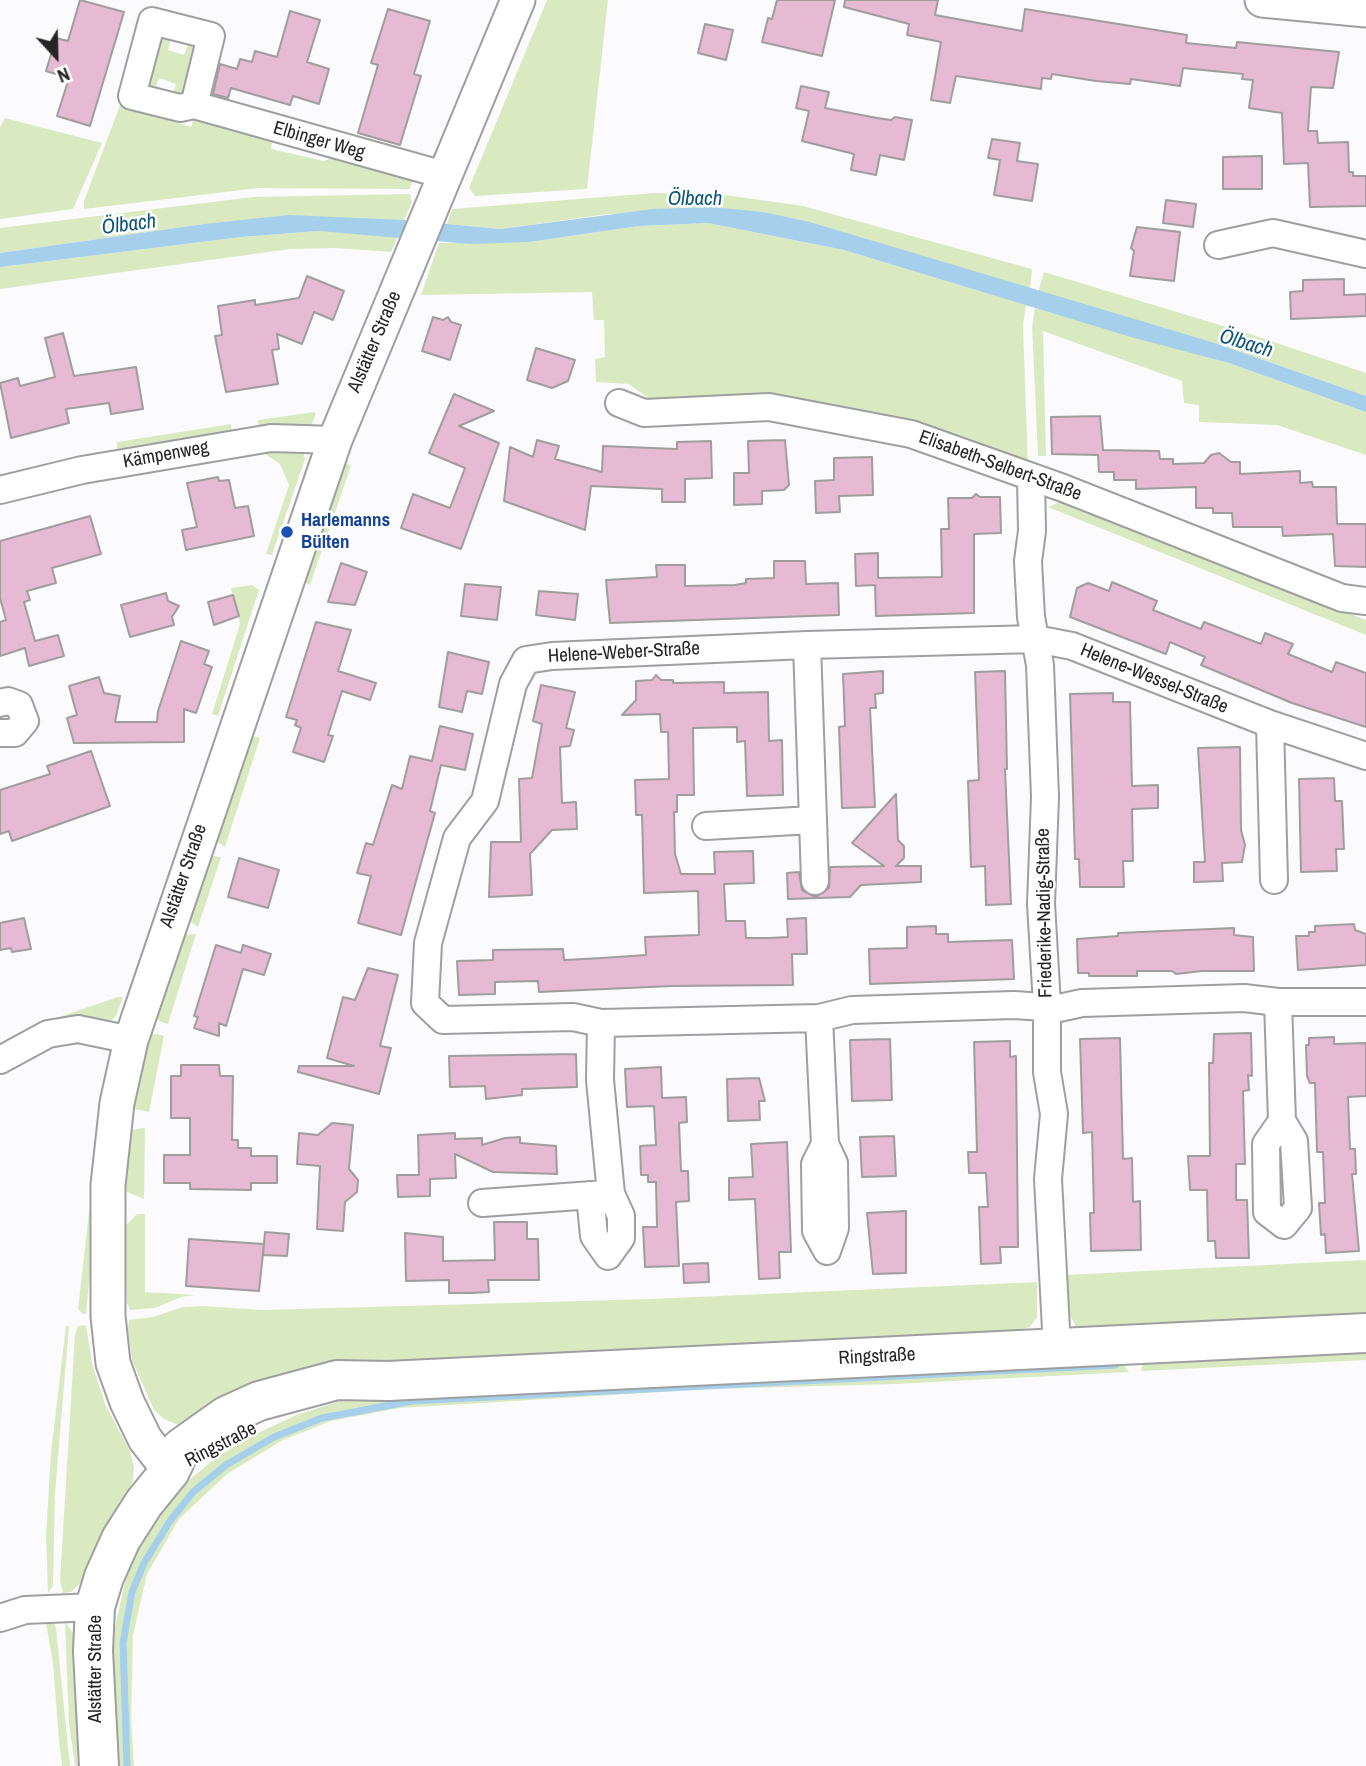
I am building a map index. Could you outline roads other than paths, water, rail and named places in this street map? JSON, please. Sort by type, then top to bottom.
[{"type":"main road","name":"Ringstraße","points":[[170,1471],[300,1406],[388,1381],[1366,1333]]},
{"type":"main road","name":"Alstätter Straße","points":[[99,1766],[93,1679],[95,1607],[121,1539],[144,1503],[170,1471]]},
{"type":"street","name":"Alstätter Straße","points":[[170,1471],[145,1439],[127,1402],[113,1363],[108,1316],[108,1185],[117,1103],[131,1040],[335,440],[518,0]]},
{"type":"street","points":[[1262,0],[1366,10]]},
{"type":"street","name":"Elbinger Weg","points":[[194,105],[444,175]]},
{"type":"street","points":[[1218,245],[1273,233],[1366,254]]},
{"type":"street","name":"Elisabeth-Selbert-Straße","points":[[619,403],[644,413],[769,407],[935,441],[1063,488],[1342,598],[1366,601]]},
{"type":"street","name":"Kämpenweg","points":[[0,490],[82,470],[271,438],[335,440]]},
{"type":"street","name":"Friederike-Nadig-Straße","points":[[1031,478],[1032,531],[1028,561],[1031,617],[1040,664],[1045,797],[1041,904],[1047,1005],[1047,1072],[1054,1114],[1049,1208],[1057,1348]]},
{"type":"street","name":"Helene-Weber-Straße","points":[[1036,639],[807,645],[552,656],[526,660],[513,684],[485,801],[457,838],[428,943],[425,1003],[443,1020],[573,1017],[601,1023],[819,1018],[852,1010],[1047,1005]]},
{"type":"street","name":"Helene-Wessel-Straße","points":[[1036,639],[1072,646],[1270,724],[1366,756]]},
{"type":"street","points":[[807,645],[815,881]]},
{"type":"street","points":[[0,703],[8,701],[19,705],[25,721],[15,733],[0,733]]},
{"type":"street","points":[[1270,724],[1274,880]]},
{"type":"street","points":[[706,826],[813,820]]},
{"type":"street","points":[[1047,1005],[1059,1008],[1082,1003],[1244,998],[1278,1002],[1366,1002]]},
{"type":"street","points":[[1278,1002],[1282,1121],[1294,1141],[1297,1208],[1284,1225]]},
{"type":"street","points":[[819,1018],[825,1144]]},
{"type":"street","points":[[482,1203],[601,1195],[601,1023]]},
{"type":"street","points":[[0,1060],[48,1034],[78,1029],[131,1040]]},
{"type":"street","points":[[0,1618],[25,1610],[95,1607]]},
{"type":"water","points":[[712,207],[763,212],[810,222],[1215,343],[1366,396],[1366,412],[1229,363],[1131,337],[844,250],[708,223],[639,226],[529,242],[470,244],[319,231],[241,237],[0,267],[0,253],[204,224],[289,215],[404,220],[500,229],[653,209]]},
{"type":"waterway","points":[[127,1766],[123,1643],[132,1592],[144,1563],[170,1521],[193,1492],[226,1465],[274,1437],[322,1418],[412,1401],[1115,1365]]},
{"type":"place","name":"Harlemanns Bülten","points":[[287,532]]},
{"type":"water label","name":"Ölbach","points":[[695,199]]},
{"type":"water label","name":"Ölbach","points":[[129,225]]},
{"type":"water label","name":"Ölbach","points":[[1246,344]]}]
